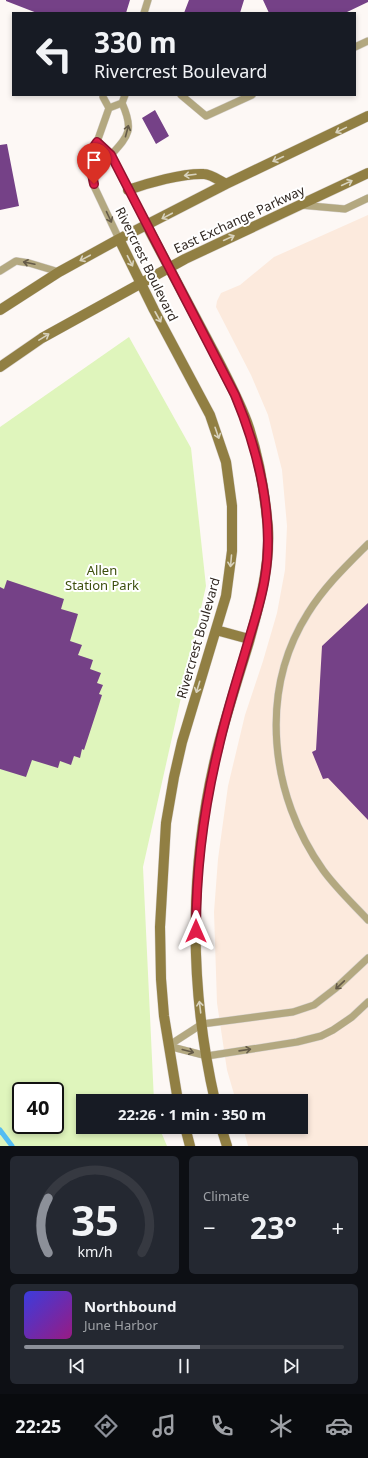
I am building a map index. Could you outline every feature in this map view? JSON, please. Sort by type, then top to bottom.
[{"type":"street","points":[[0,310],[59,272],[119,239],[147,226],[226,184],[368,116]]},
{"type":"street","name":"East Exchange Parkway","points":[[0,366],[42,338],[169,267],[368,173]]},
{"type":"street","points":[[128,190],[148,183],[187,175],[205,174],[226,184]]},
{"type":"street","name":"Rivercrest Boulevard","points":[[147,226],[235,395],[247,422],[258,467],[266,517],[268,554],[265,578],[249,640],[218,746],[200,841],[196,895],[198,992],[214,1094]]},
{"type":"street","name":"Rivercrest Boulevard","points":[[119,239],[154,310],[210,415],[226,462],[232,506],[233,537],[228,583],[216,630],[182,742],[166,823],[160,943],[164,1016],[177,1094]]},
{"type":"street","points":[[216,630],[249,640]]},
{"type":"street","points":[[187,1134],[190,1146]]},
{"type":"street","points":[[223,1134],[227,1146]]},
{"type":"lane","points":[[144,12],[148,0]]},
{"type":"lane","points":[[356,47],[368,41]]},
{"type":"lane","points":[[97,142],[109,108],[103,96]]},
{"type":"lane","points":[[111,155],[128,134],[129,118],[122,103],[125,96]]},
{"type":"lane","points":[[182,96],[206,116],[250,96]]},
{"type":"lane","points":[[109,108],[122,103]]},
{"type":"lane","name":"Rivercrest Boulevard","points":[[119,239],[94,184],[88,155],[97,142],[111,155],[147,226]]},
{"type":"lane","points":[[300,205],[345,209],[368,198]]},
{"type":"lane","points":[[0,271],[16,261],[29,263],[59,272]]},
{"type":"lane","points":[[368,544],[326,586],[302,624],[282,675],[277,707],[276,730],[280,773],[288,801],[307,843],[315,858],[330,879],[368,920]]},
{"type":"lane","points":[[168,1046],[202,1024],[293,1012],[306,1008],[322,1000],[368,958]]},
{"type":"lane","points":[[168,1046],[207,1056],[291,1043],[321,1036],[343,1024],[368,1002]]},
{"type":"shaded area","points":[[368,215],[368,1146],[248,1146],[245,1134],[308,1134],[308,1094],[234,1094],[227,1070],[217,1003],[214,912],[218,859],[228,786],[245,715],[277,613],[285,570],[287,526],[282,470],[268,415],[251,375],[216,307],[221,293],[240,285],[274,257]]},
{"type":"green space","name":"Allen Station Park","points":[[129,337],[191,448],[206,586],[143,867],[154,1094],[76,1094],[76,1134],[162,1134],[167,1146],[0,1146],[0,427]]},
{"type":"building","points":[[130,0],[126,12],[34,12],[6,1]]},
{"type":"building","points":[[189,0],[244,0],[240,12],[184,12]]},
{"type":"building","points":[[263,0],[368,0],[368,2],[347,12],[269,12]]},
{"type":"building","points":[[155,110],[169,136],[156,144],[142,118]]},
{"type":"building","points":[[7,144],[19,206],[0,210],[0,145]]},
{"type":"building","points":[[7,580],[64,599],[61,609],[78,614],[70,641],[82,645],[78,655],[93,660],[90,669],[101,673],[97,683],[103,685],[99,694],[102,695],[80,758],[74,756],[71,765],[60,761],[58,768],[32,760],[26,777],[0,769],[0,587],[4,589]]},
{"type":"building","points":[[368,603],[368,820],[328,778],[323,779],[312,752],[316,750],[322,646]]},
{"type":"waterway","points":[[0,1130],[12,1146]]},
{"type":"route","points":[[94,184],[88,155],[97,142],[111,155],[235,395],[247,422],[258,467],[266,511],[268,554],[265,578],[258,608],[221,736],[204,816],[200,841],[196,895],[196,931]]}]
